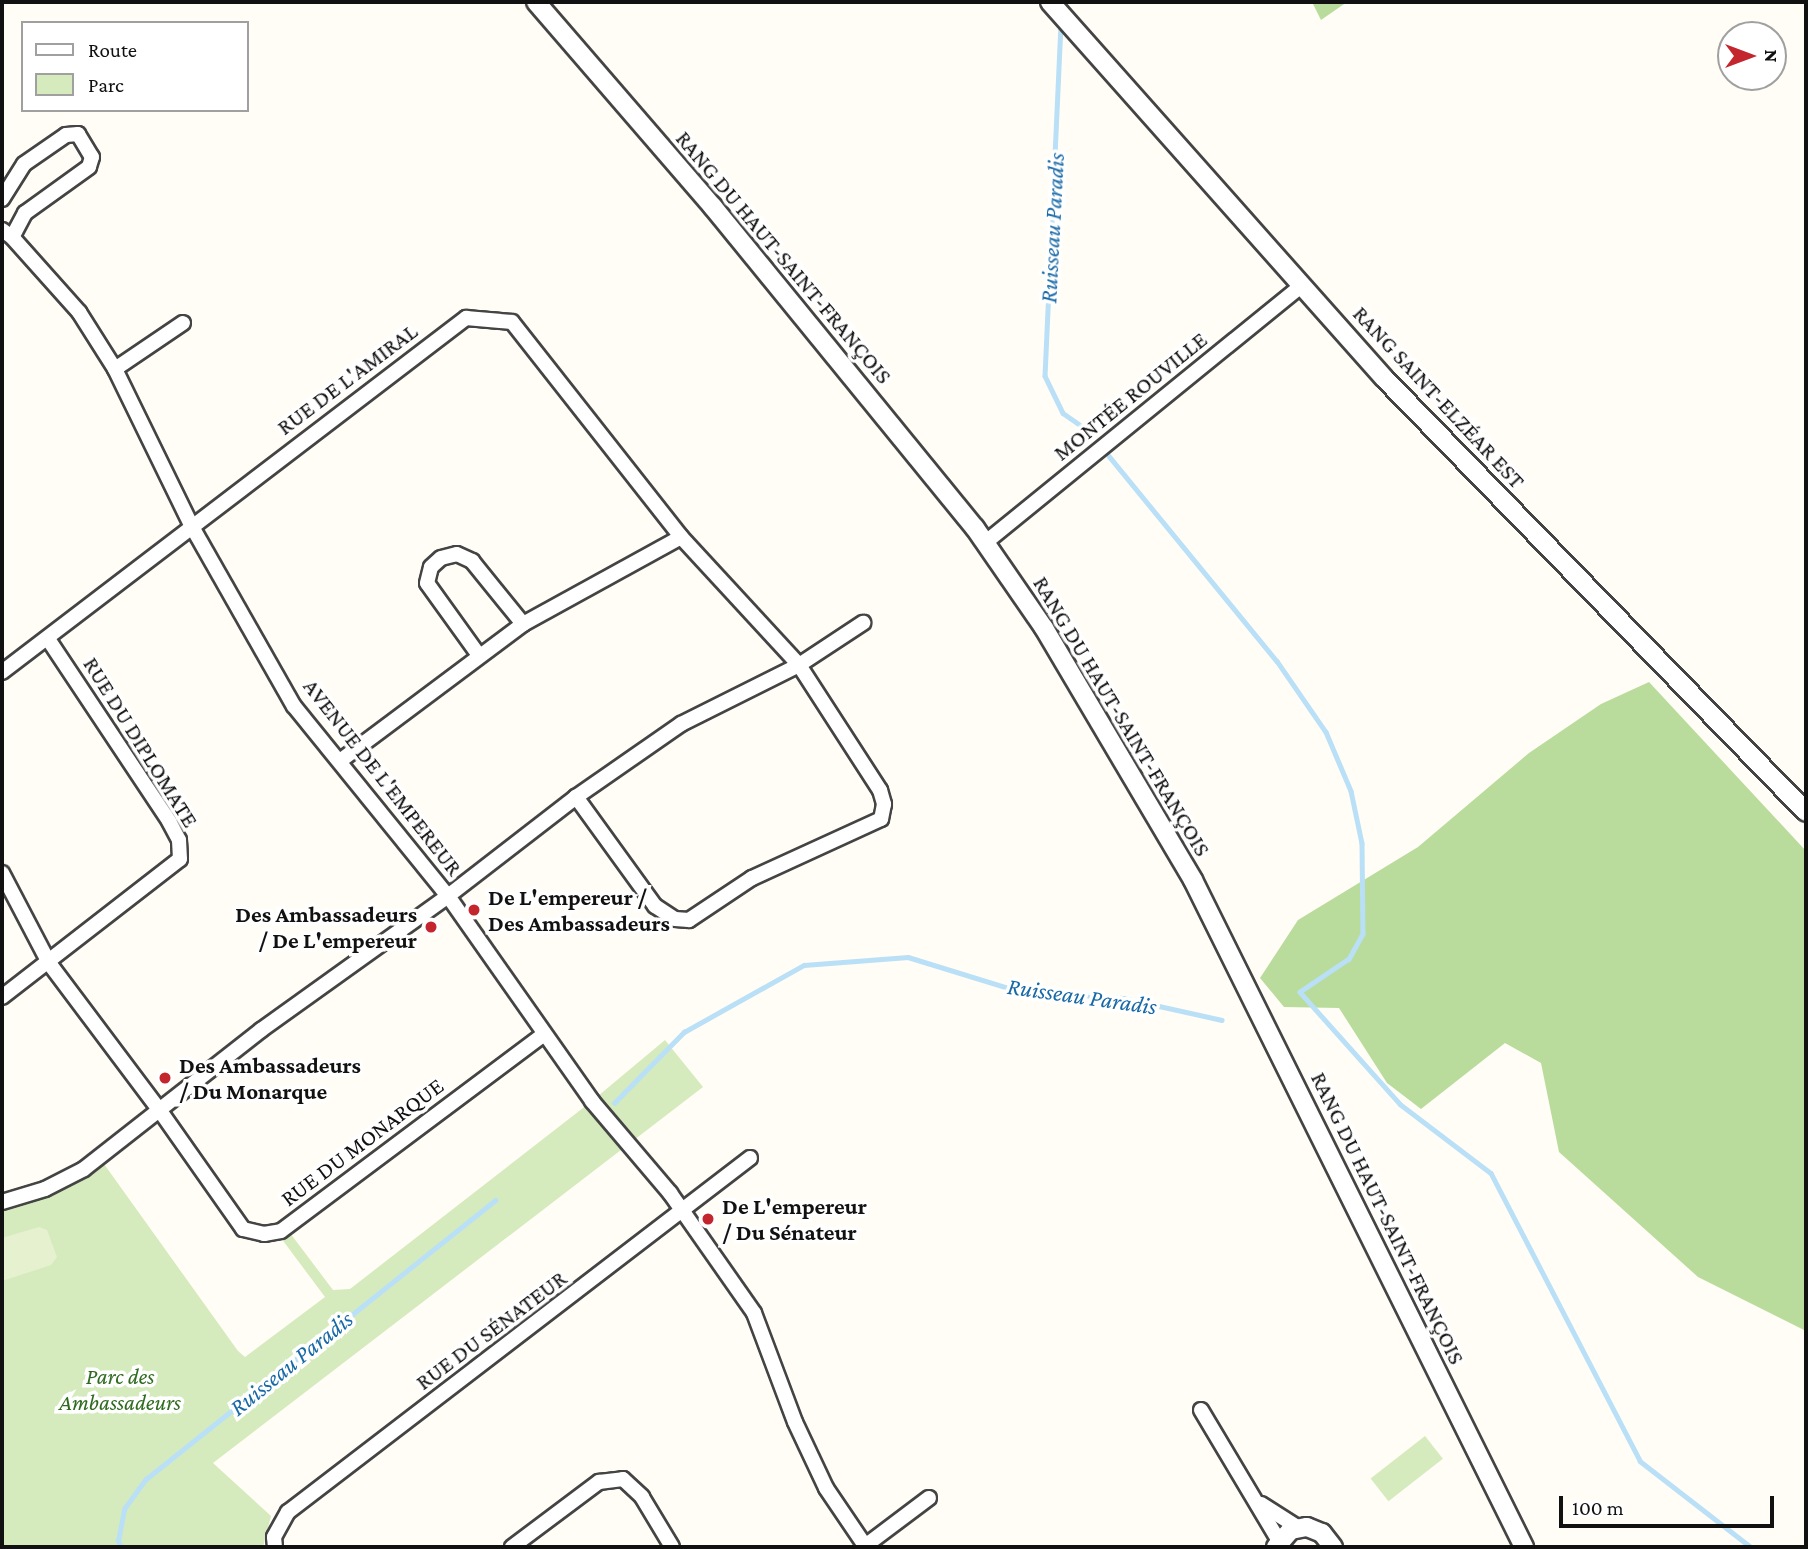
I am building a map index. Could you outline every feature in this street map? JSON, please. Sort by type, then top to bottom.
[{"type":"street","name":"RANG DU HAUT-SAINT-FRANÇOIS","points":[[536,2],[713,208],[986,542],[1044,628],[1193,880],[1524,1547]]},
{"type":"street","name":"RANG SAINT-ELZÉAR EST","points":[[1050,2],[1384,378],[1806,813]]},
{"type":"street","name":"AVENUE DE L'EMPEREUR","points":[[2,198],[24,164],[66,135],[78,134],[92,158],[89,167],[25,213],[7,233],[79,312],[115,369],[191,525],[294,706],[448,896],[592,1101],[639,1154],[754,1312],[795,1422],[827,1488],[866,1547]]},
{"type":"street","name":"MONTÉE ROUVILLE","points":[[986,542],[1302,285]]},
{"type":"street","name":"RUE DE L'AMIRAL","points":[[2,672],[48,639],[191,525],[466,318],[512,322],[681,537],[799,665],[880,790],[884,804],[881,819],[752,878],[689,920],[675,919],[655,906],[576,797]]},
{"type":"street","points":[[115,369],[183,323]]},
{"type":"street","points":[[340,761],[478,654],[523,624],[681,537]]},
{"type":"street","points":[[478,654],[427,583],[431,567],[441,558],[457,554],[471,561],[523,624]]},
{"type":"street","points":[[2,1202],[46,1189],[84,1169],[158,1108],[448,896],[576,797],[681,724],[799,665],[863,623]]},
{"type":"street","name":"RUE DU DIPLOMATE","points":[[2,997],[180,859],[179,840],[169,821],[48,639]]},
{"type":"street","name":"RUE DU MONARQUE","points":[[2,873],[49,962],[158,1108],[243,1229],[264,1234],[281,1231],[544,1034]]},
{"type":"street","name":"RUE DU SÉNATEUR","points":[[275,1547],[274,1537],[288,1512],[683,1213],[750,1158]]},
{"type":"street","points":[[1201,1410],[1259,1503],[1278,1544],[1299,1528]]},
{"type":"street","points":[[512,1547],[599,1482],[623,1479],[642,1497],[672,1547]]},
{"type":"street","points":[[866,1547],[929,1498]]},
{"type":"street","points":[[1259,1503],[1299,1528],[1322,1533],[1333,1547]]},
{"type":"green space","points":[[1312,2],[1347,2],[1321,20]]},
{"type":"green space","points":[[1649,682],[1806,851],[1806,1331],[1698,1277],[1559,1152],[1541,1063],[1505,1043],[1421,1109],[1387,1083],[1339,1008],[1284,1007],[1260,978],[1298,920],[1418,847],[1529,753],[1601,704]]},
{"type":"green space","name":"Parc des Ambassadeurs","points":[[665,1040],[703,1087],[213,1463],[271,1516],[263,1547],[2,1547],[2,1202],[99,1157],[238,1351],[245,1357],[325,1297],[281,1238],[290,1233],[333,1290],[350,1289],[592,1101]]},
{"type":"green space","points":[[39,1227],[47,1230],[57,1257],[51,1265],[2,1281],[2,1238]]},
{"type":"green space","points":[[1425,1436],[1443,1459],[1388,1501],[1371,1478]]},
{"type":"waterway","name":"Ruisseau Paradis","points":[[1061,24],[1045,376],[1063,413],[1094,435]]},
{"type":"waterway","points":[[1109,456],[1277,661],[1326,732],[1351,791],[1362,843],[1363,934],[1349,959],[1300,992],[1400,1104],[1491,1173],[1640,1461],[1751,1547]]},
{"type":"waterway","name":"Ruisseau Paradis","points":[[614,1103],[684,1032],[804,965],[908,957],[1015,990],[1123,998],[1222,1020]]},
{"type":"waterway","name":"Ruisseau Paradis","points":[[121,1547],[118,1541],[124,1509],[146,1479],[495,1200]]},
{"type":"place","name":"De L'empereur / Des Ambassadeurs","points":[[474,910]]},
{"type":"place","name":"Des Ambassadeurs / De L'empereur","points":[[431,927]]},
{"type":"place","name":"Des Ambassadeurs / Du Monarque","points":[[165,1078]]},
{"type":"place","name":"De L'empereur / Du Sénateur","points":[[708,1219]]}]
